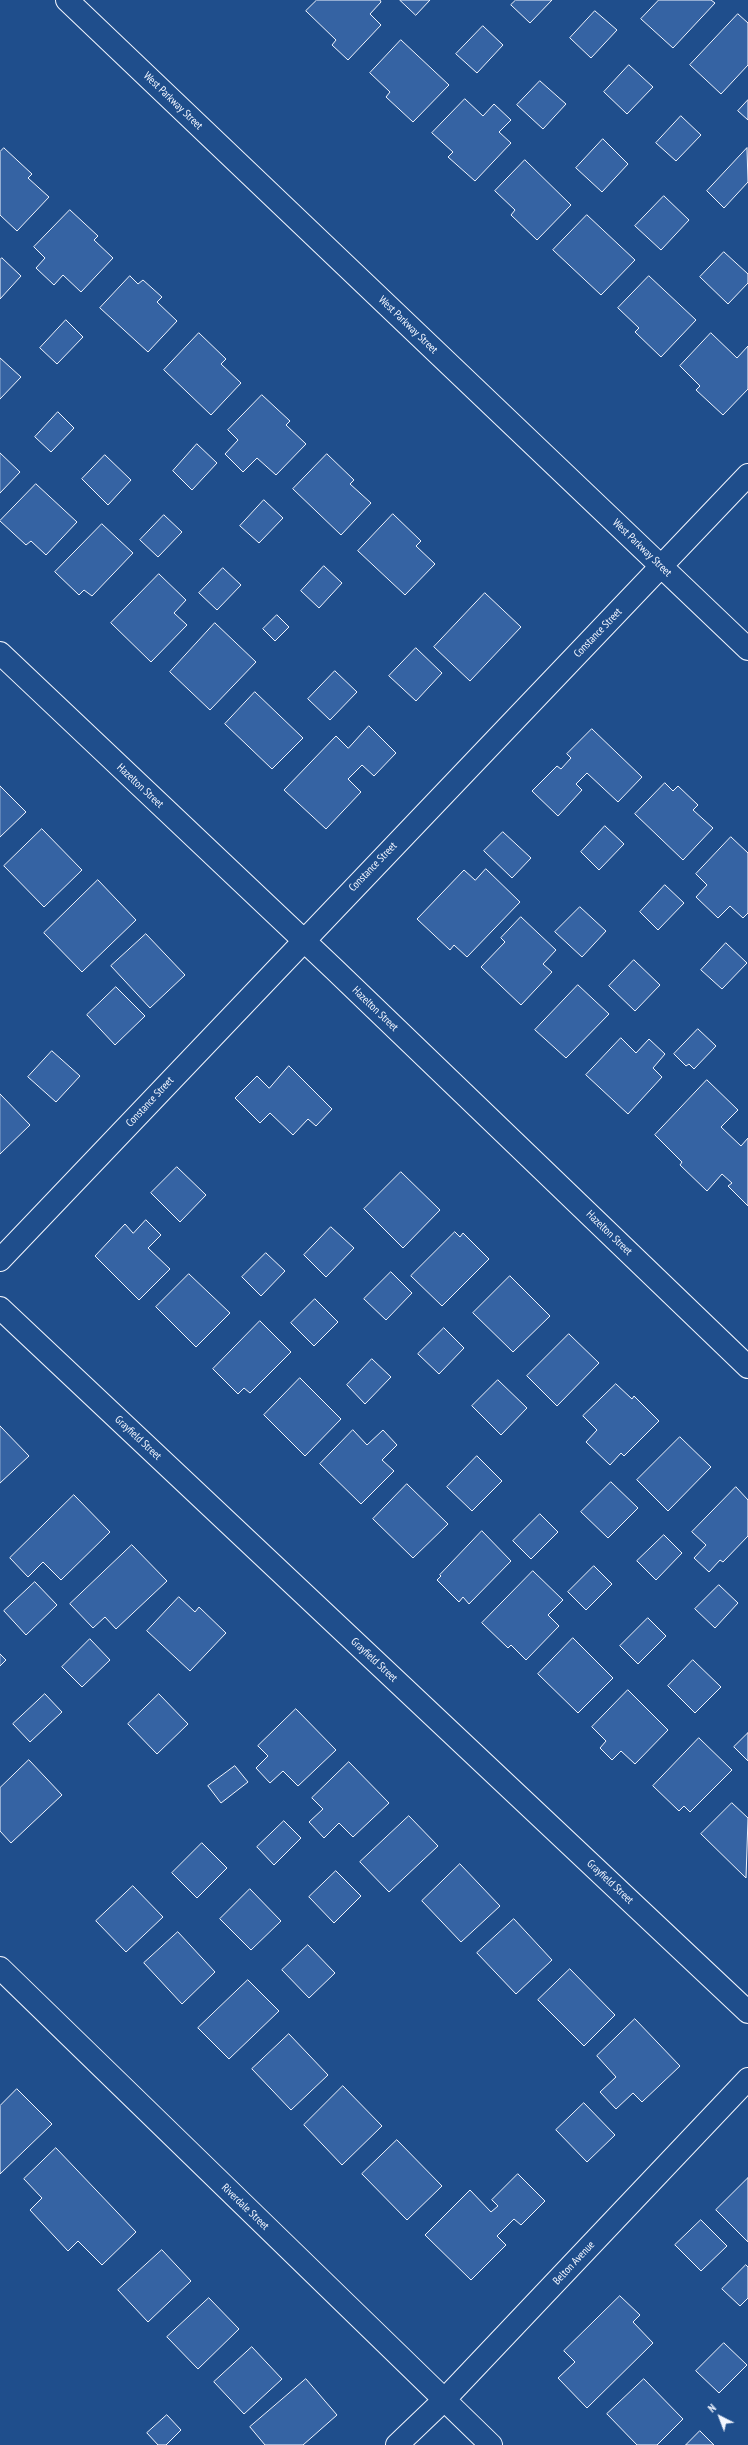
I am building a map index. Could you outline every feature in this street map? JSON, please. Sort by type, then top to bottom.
[{"type":"street","name":"West Parkway Street","points":[[67,0],[748,649]]},
{"type":"street","name":"Constance Street","points":[[0,1260],[304,940],[662,567],[748,475]]},
{"type":"street","name":"Hazelton Street","points":[[0,653],[304,940],[748,1367]]},
{"type":"street","name":"Grayfield Street","points":[[0,1308],[748,2012]]},
{"type":"street","name":"Riverdale Street","points":[[0,1968],[492,2445]]},
{"type":"street","name":"Belton Avenue","points":[[397,2445],[444,2400],[748,2079]]},
{"type":"building","points":[[317,0],[380,0],[381,2],[370,14],[381,25],[348,60],[332,45],[336,40],[306,11]]},
{"type":"building","points":[[400,0],[430,0],[416,15]]},
{"type":"building","points":[[516,0],[552,0],[530,23],[511,5]]},
{"type":"building","points":[[659,0],[711,0],[715,3],[673,48],[641,19]]},
{"type":"building","points":[[595,11],[617,30],[591,58],[570,38]]},
{"type":"building","points":[[738,14],[748,23],[748,65],[721,94],[690,65]]},
{"type":"building","points":[[483,26],[503,45],[477,73],[456,54]]},
{"type":"building","points":[[401,40],[449,85],[413,122],[386,97],[390,92],[370,73]]},
{"type":"building","points":[[629,65],[653,87],[627,114],[604,92]]},
{"type":"building","points":[[540,81],[566,104],[543,129],[517,105]]},
{"type":"building","points":[[465,99],[483,116],[494,104],[511,120],[499,132],[511,143],[475,181],[448,157],[453,152],[432,133]]},
{"type":"building","points":[[748,100],[748,120],[738,111]]},
{"type":"building","points":[[681,116],[701,135],[676,161],[656,143]]},
{"type":"building","points":[[603,139],[628,164],[602,192],[576,168]]},
{"type":"building","points":[[4,148],[32,174],[28,178],[49,197],[17,231],[0,215],[0,152]]},
{"type":"building","points":[[747,148],[748,182],[724,208],[707,191]]},
{"type":"building","points":[[525,160],[571,205],[537,240],[511,215],[515,210],[495,191]]},
{"type":"building","points":[[664,196],[689,220],[661,250],[635,226]]},
{"type":"building","points":[[70,210],[98,236],[94,240],[113,258],[81,292],[63,275],[54,285],[36,268],[45,258],[34,247]]},
{"type":"building","points":[[587,215],[635,260],[601,295],[553,250]]},
{"type":"building","points":[[724,252],[748,274],[748,283],[728,304],[700,277]]},
{"type":"building","points":[[2,258],[21,276],[0,299],[0,260]]},
{"type":"building","points":[[130,276],[138,284],[143,280],[162,297],[157,302],[177,321],[148,352],[100,308]]},
{"type":"building","points":[[649,276],[696,320],[661,357],[635,332],[639,328],[618,308]]},
{"type":"building","points":[[66,320],[83,337],[57,364],[40,348]]},
{"type":"building","points":[[199,333],[226,359],[221,364],[241,383],[211,415],[164,370]]},
{"type":"building","points":[[711,333],[737,358],[748,346],[748,389],[723,415],[696,390],[700,386],[680,366]]},
{"type":"building","points":[[0,358],[21,377],[0,399]]},
{"type":"building","points":[[262,395],[290,421],[286,425],[306,444],[276,475],[257,458],[243,472],[225,454],[238,440],[228,430]]},
{"type":"building","points":[[58,412],[74,428],[51,452],[35,437]]},
{"type":"building","points":[[197,444],[217,463],[192,490],[173,471]]},
{"type":"building","points":[[0,453],[20,472],[0,493]]},
{"type":"building","points":[[327,454],[354,480],[350,484],[371,503],[341,535],[293,489]]},
{"type":"building","points":[[105,455],[131,480],[108,505],[82,479]]},
{"type":"building","points":[[36,484],[77,522],[46,555],[31,541],[26,545],[0,521]]},
{"type":"building","points":[[264,500],[283,518],[259,543],[240,526]]},
{"type":"building","points":[[393,514],[421,541],[416,546],[435,564],[405,595],[358,551]]},
{"type":"building","points":[[164,515],[182,532],[158,557],[140,540]]},
{"type":"building","points":[[102,524],[133,553],[92,596],[84,590],[79,595],[55,572]]},
{"type":"building","points":[[324,566],[342,583],[319,608],[301,591]]},
{"type":"building","points":[[223,568],[241,585],[217,610],[199,593]]},
{"type":"building","points":[[159,574],[186,600],[174,613],[187,625],[151,662],[111,623]]},
{"type":"building","points":[[485,593],[521,627],[470,681],[434,647]]},
{"type":"building","points":[[277,615],[289,627],[275,641],[263,629]]},
{"type":"building","points":[[215,623],[256,662],[210,710],[170,672]]},
{"type":"building","points":[[416,648],[442,673],[416,701],[389,676]]},
{"type":"building","points":[[335,671],[357,692],[330,720],[308,699]]},
{"type":"building","points":[[255,692],[303,738],[272,769],[225,724]]},
{"type":"building","points":[[369,726],[396,753],[374,776],[362,765],[348,779],[361,792],[326,829],[284,790],[336,736],[348,748]]},
{"type":"building","points":[[592,729],[642,777],[618,802],[587,773],[576,784],[582,790],[558,816],[532,791],[557,766],[561,769],[571,758],[567,754]]},
{"type":"building","points":[[665,783],[673,791],[678,786],[698,805],[693,810],[713,828],[683,860],[635,814]]},
{"type":"building","points":[[0,786],[26,812],[0,837]]},
{"type":"building","points":[[605,826],[624,844],[599,870],[581,852]]},
{"type":"building","points":[[42,829],[82,870],[44,907],[4,866]]},
{"type":"building","points":[[503,832],[531,858],[512,878],[484,851]]},
{"type":"building","points":[[731,837],[748,853],[748,913],[743,918],[730,906],[718,918],[696,897],[707,885],[696,874]]},
{"type":"building","points":[[486,869],[520,902],[467,957],[454,945],[450,950],[417,919],[464,870],[475,880]]},
{"type":"building","points":[[98,880],[136,920],[82,972],[44,933]]},
{"type":"building","points":[[665,885],[684,903],[658,930],[640,912]]},
{"type":"building","points":[[580,907],[606,931],[582,957],[555,932]]},
{"type":"building","points":[[521,917],[556,950],[543,964],[552,972],[521,1005],[481,967],[505,942],[501,938]]},
{"type":"building","points":[[146,934],[185,975],[150,1008],[111,966]]},
{"type":"building","points":[[726,943],[747,963],[722,989],[701,970]]},
{"type":"building","points":[[634,960],[660,985],[635,1011],[609,986]]},
{"type":"building","points":[[578,985],[609,1014],[566,1058],[535,1030]]},
{"type":"building","points":[[116,987],[145,1016],[115,1045],[87,1015]]},
{"type":"building","points":[[698,1029],[716,1046],[694,1069],[689,1064],[686,1066],[674,1054]]},
{"type":"building","points":[[621,1038],[636,1053],[649,1039],[665,1054],[653,1068],[662,1077],[628,1114],[586,1075]]},
{"type":"building","points":[[52,1051],[80,1076],[56,1102],[28,1077]]},
{"type":"building","points":[[289,1066],[332,1109],[316,1126],[308,1119],[293,1135],[270,1113],[260,1123],[235,1098],[257,1076],[269,1088]]},
{"type":"building","points":[[707,1080],[738,1110],[721,1127],[741,1146],[748,1138],[748,1206],[728,1186],[732,1183],[722,1174],[707,1191],[680,1165],[682,1162],[655,1135]]},
{"type":"building","points":[[0,1094],[30,1125],[0,1154]]},
{"type":"building","points":[[177,1167],[206,1195],[180,1222],[151,1193]]},
{"type":"building","points":[[401,1172],[440,1210],[403,1248],[364,1209]]},
{"type":"building","points":[[146,1220],[161,1235],[148,1248],[170,1269],[139,1300],[95,1256],[125,1224],[133,1233]]},
{"type":"building","points":[[331,1227],[354,1248],[326,1277],[304,1255]]},
{"type":"building","points":[[455,1232],[460,1237],[463,1233],[489,1259],[442,1306],[411,1276]]},
{"type":"building","points":[[266,1253],[285,1271],[261,1296],[242,1277]]},
{"type":"building","points":[[391,1272],[412,1293],[386,1320],[364,1299]]},
{"type":"building","points":[[189,1274],[230,1313],[196,1347],[156,1307]]},
{"type":"building","points":[[510,1276],[550,1316],[513,1352],[473,1313]]},
{"type":"building","points":[[315,1299],[338,1322],[314,1346],[291,1323]]},
{"type":"building","points":[[260,1321],[291,1352],[250,1393],[244,1388],[238,1394],[213,1369]]},
{"type":"building","points":[[444,1328],[464,1348],[439,1374],[418,1354]]},
{"type":"building","points":[[569,1334],[599,1363],[557,1406],[527,1376]]},
{"type":"building","points":[[372,1359],[391,1377],[365,1404],[347,1385]]},
{"type":"building","points":[[300,1378],[341,1419],[305,1456],[264,1415]]},
{"type":"building","points":[[498,1380],[527,1408],[501,1435],[472,1406]]},
{"type":"building","points":[[616,1384],[632,1399],[634,1396],[659,1421],[624,1456],[621,1453],[610,1465],[586,1442],[597,1430],[583,1416]]},
{"type":"building","points":[[0,1426],[29,1456],[0,1483]]},
{"type":"building","points":[[353,1430],[367,1445],[383,1430],[397,1445],[382,1460],[394,1471],[361,1504],[320,1464]]},
{"type":"building","points":[[680,1437],[711,1467],[668,1511],[637,1480]]},
{"type":"building","points":[[477,1456],[502,1481],[472,1511],[447,1487]]},
{"type":"building","points":[[611,1482],[638,1508],[608,1538],[581,1512]]},
{"type":"building","points":[[407,1484],[448,1524],[413,1558],[373,1519]]},
{"type":"building","points":[[736,1487],[748,1500],[748,1536],[723,1562],[720,1560],[709,1572],[694,1558],[706,1545],[692,1532]]},
{"type":"building","points":[[74,1495],[110,1532],[61,1580],[43,1562],[28,1577],[10,1558]]},
{"type":"building","points":[[540,1514],[558,1532],[531,1559],[513,1541]]},
{"type":"building","points":[[482,1531],[511,1561],[469,1604],[463,1597],[459,1602],[437,1580]]},
{"type":"building","points":[[664,1535],[682,1553],[656,1580],[637,1561]]},
{"type":"building","points":[[132,1545],[167,1581],[116,1629],[105,1617],[93,1628],[70,1604]]},
{"type":"building","points":[[594,1566],[612,1584],[586,1610],[568,1592]]},
{"type":"building","points":[[533,1571],[563,1600],[548,1615],[559,1626],[526,1660],[511,1645],[508,1648],[482,1623]]},
{"type":"building","points":[[35,1582],[57,1605],[26,1635],[4,1611]]},
{"type":"building","points":[[719,1585],[738,1603],[715,1628],[695,1609]]},
{"type":"building","points":[[179,1597],[195,1612],[199,1607],[226,1633],[190,1671],[147,1631]]},
{"type":"building","points":[[648,1618],[666,1636],[638,1664],[620,1646]]},
{"type":"building","points":[[573,1638],[613,1678],[578,1713],[538,1674]]},
{"type":"building","points":[[90,1639],[110,1660],[82,1687],[62,1667]]},
{"type":"building","points":[[0,1654],[6,1660],[0,1666]]},
{"type":"building","points":[[693,1660],[721,1687],[695,1713],[668,1686]]},
{"type":"building","points":[[628,1690],[668,1730],[635,1764],[621,1751],[612,1760],[600,1748],[606,1741],[592,1727]]},
{"type":"building","points":[[45,1694],[62,1712],[30,1742],[13,1724]]},
{"type":"building","points":[[159,1694],[188,1724],[157,1754],[128,1724]]},
{"type":"building","points":[[296,1709],[336,1750],[298,1786],[283,1771],[270,1783],[256,1768],[268,1756],[258,1746]]},
{"type":"building","points":[[748,1733],[748,1761],[734,1747]]},
{"type":"building","points":[[699,1738],[732,1770],[690,1812],[684,1806],[679,1811],[653,1786]]},
{"type":"building","points":[[29,1760],[62,1795],[11,1843],[0,1831],[0,1788]]},
{"type":"building","points":[[349,1762],[389,1803],[353,1837],[339,1823],[324,1838],[309,1822],[323,1809],[312,1798]]},
{"type":"building","points":[[235,1766],[248,1782],[221,1803],[208,1786]]},
{"type":"building","points":[[732,1803],[748,1818],[746,1878],[701,1834]]},
{"type":"building","points":[[409,1816],[438,1846],[389,1892],[360,1862]]},
{"type":"building","points":[[284,1821],[301,1838],[274,1865],[257,1847]]},
{"type":"building","points":[[202,1843],[227,1868],[197,1898],[172,1873]]},
{"type":"building","points":[[460,1864],[500,1906],[461,1942],[422,1901]]},
{"type":"building","points":[[336,1871],[361,1896],[334,1923],[309,1897]]},
{"type":"building","points":[[133,1886],[163,1917],[126,1952],[96,1921]]},
{"type":"building","points":[[250,1889],[281,1921],[251,1950],[220,1919]]},
{"type":"building","points":[[514,1919],[552,1960],[516,1994],[477,1953]]},
{"type":"building","points":[[178,1932],[215,1972],[182,2004],[144,1963]]},
{"type":"building","points":[[308,1945],[335,1973],[309,1998],[282,1970]]},
{"type":"building","points":[[570,1969],[615,2015],[584,2046],[538,2000]]},
{"type":"building","points":[[248,1980],[279,2011],[229,2059],[198,2028]]},
{"type":"building","points":[[635,2019],[680,2066],[642,2102],[633,2093],[616,2109],[600,2092],[616,2077],[597,2056]]},
{"type":"building","points":[[289,2034],[328,2075],[291,2110],[252,2069]]},
{"type":"building","points":[[343,2086],[382,2126],[342,2165],[304,2125]]},
{"type":"building","points":[[17,2089],[52,2124],[0,2174],[0,2106]]},
{"type":"building","points":[[584,2103],[615,2135],[587,2162],[556,2130]]},
{"type":"building","points":[[397,2140],[442,2186],[407,2220],[362,2174]]},
{"type":"building","points":[[56,2148],[136,2232],[102,2265],[78,2241],[68,2251],[30,2210],[42,2198],[24,2179]]},
{"type":"building","points":[[518,2174],[545,2201],[521,2225],[514,2219],[497,2236],[506,2245],[471,2280],[425,2235],[470,2190],[491,2212],[498,2206],[492,2200]]},
{"type":"building","points":[[748,2178],[748,2242],[716,2210]]},
{"type":"building","points":[[701,2220],[727,2246],[701,2271],[675,2245]]},
{"type":"building","points":[[162,2250],[191,2281],[148,2322],[118,2290]]},
{"type":"building","points":[[746,2265],[748,2267],[748,2298],[740,2306],[722,2289]]},
{"type":"building","points":[[620,2296],[640,2315],[633,2322],[653,2343],[587,2408],[558,2378],[575,2362],[564,2351]]},
{"type":"building","points":[[209,2298],[239,2329],[198,2369],[167,2337]]},
{"type":"building","points":[[724,2343],[747,2365],[719,2393],[696,2371]]},
{"type":"building","points":[[252,2347],[282,2379],[244,2414],[214,2382]]},
{"type":"building","points":[[306,2379],[337,2415],[303,2445],[265,2445],[250,2427]]},
{"type":"building","points":[[644,2379],[683,2419],[657,2445],[637,2445],[607,2414]]},
{"type":"building","points":[[167,2415],[181,2430],[166,2445],[158,2445],[147,2433]]},
{"type":"building","points":[[700,2431],[714,2445],[686,2445]]}]
